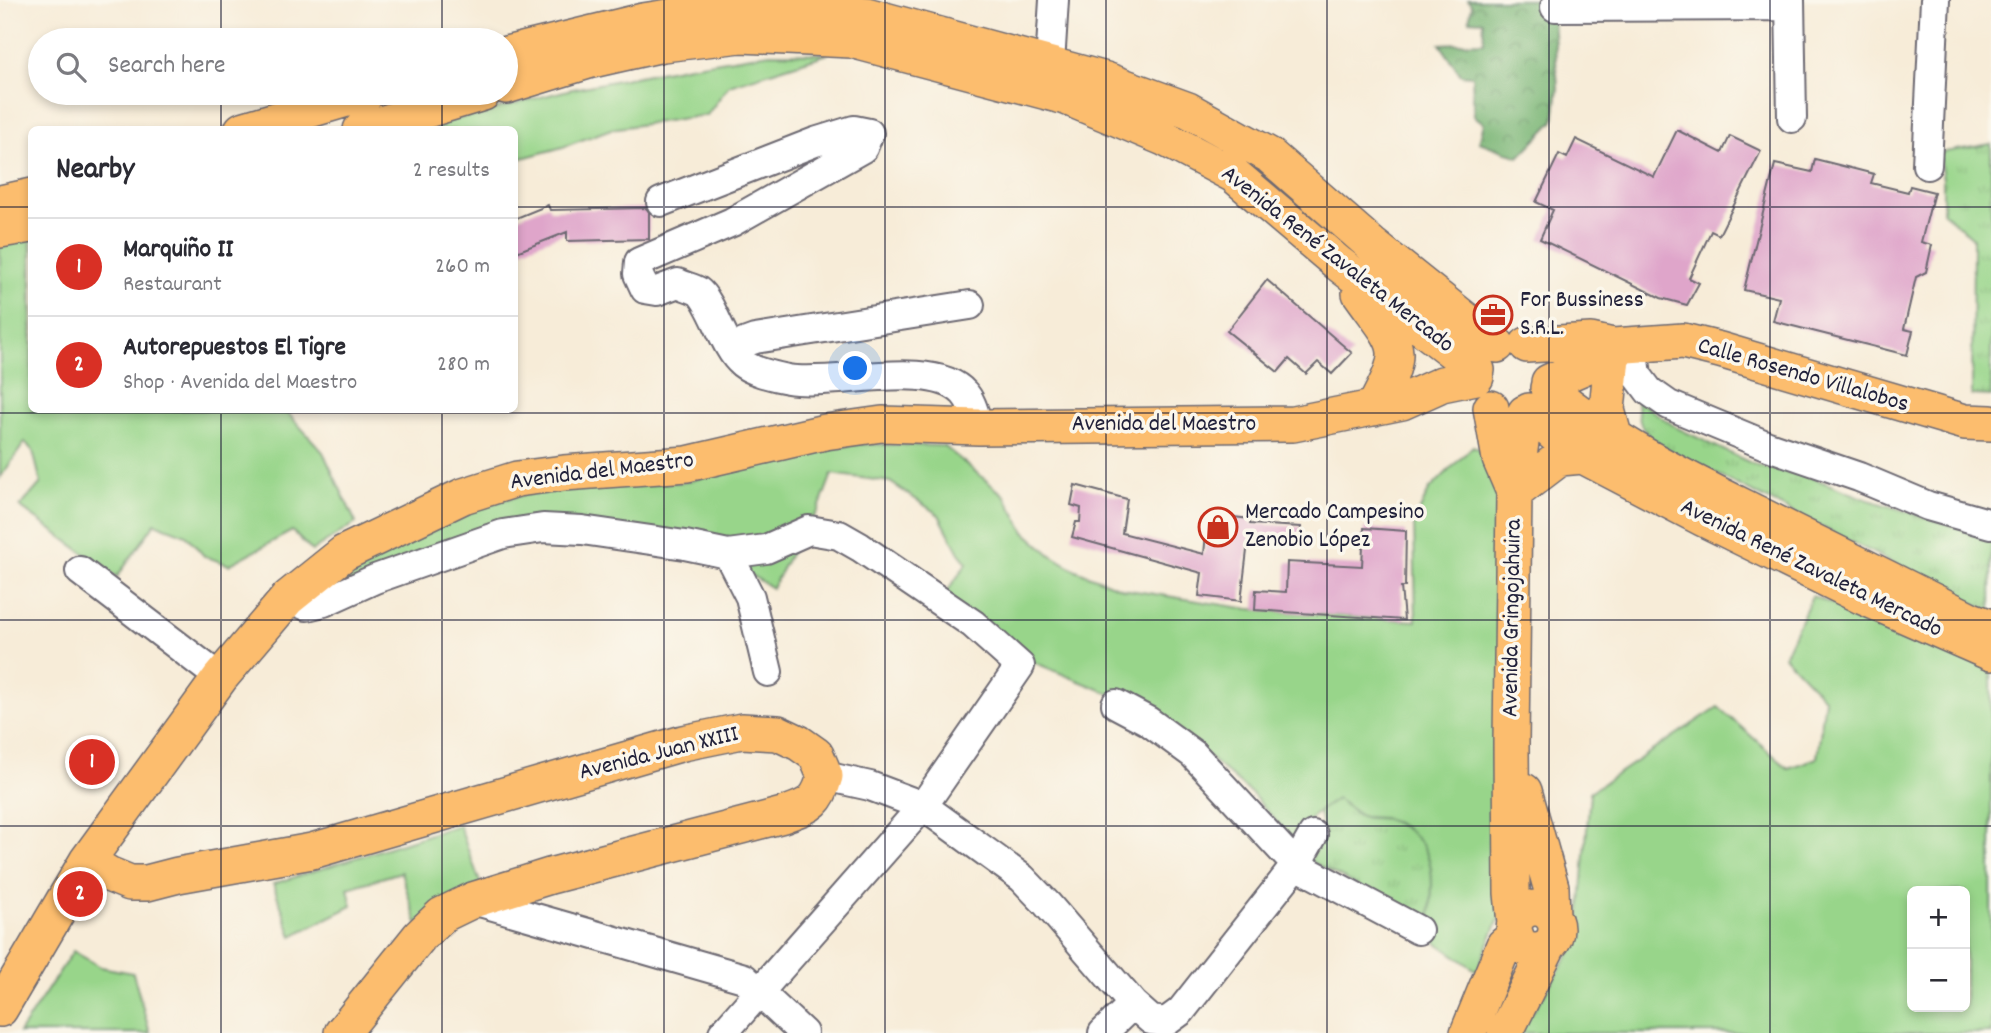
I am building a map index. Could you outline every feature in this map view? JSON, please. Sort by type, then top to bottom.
[{"type":"main road","name":"Avenida René Zavaleta Mercado","points":[[518,51],[643,21],[732,8],[798,9],[866,15],[1106,80],[1188,110],[1269,155],[1372,245],[1510,384],[1563,442],[1583,456],[1861,596],[1991,653]]},
{"type":"main road","name":"Avenida René Zavaleta Mercado","points":[[518,82],[587,61],[663,44],[741,35],[830,37],[880,45],[1066,97],[1164,138],[1234,176],[1339,264],[1510,384],[1577,412],[1615,439],[1707,489],[1959,614],[1991,627]]},
{"type":"main road","points":[[256,126],[327,105]]},
{"type":"main road","points":[[374,126],[443,105]]},
{"type":"main road","points":[[0,203],[28,197]]},
{"type":"main road","points":[[0,230],[28,226]]},
{"type":"main road","points":[[1339,264],[1395,344],[1396,357],[1389,379],[1388,405]]},
{"type":"main road","name":"Calle Rosendo Villalobos","points":[[1510,384],[1591,341],[1623,346],[1683,341],[1965,422],[1991,423]]},
{"type":"main road","points":[[1615,439],[1607,410],[1623,346]]},
{"type":"main road","name":"Avenida del Maestro","points":[[0,1009],[87,862],[220,678],[288,598],[344,553],[463,496],[517,479],[687,464],[825,432],[882,424],[979,427],[1293,424],[1388,405],[1442,384],[1510,384]]},
{"type":"main road","name":"Avenida Gringojahuira","points":[[1510,384],[1500,459],[1514,494],[1512,893],[1533,931]]},
{"type":"main road","points":[[1514,494],[1560,458],[1583,456]]},
{"type":"main road","name":"Avenida Juan XXIII","points":[[87,862],[130,883],[147,883],[178,874],[312,851],[683,743],[742,731],[778,733],[799,743],[816,755],[825,776]]},
{"type":"main road","points":[[342,1033],[420,936],[442,915],[473,900],[550,876],[783,815],[809,804],[820,793],[825,776]]},
{"type":"main road","points":[[1468,1033],[1504,945],[1533,931]]},
{"type":"main road","points":[[1505,1033],[1533,931]]},
{"type":"street","points":[[1050,64],[1054,0]]},
{"type":"street","points":[[1927,165],[1935,0]]},
{"type":"street","points":[[1555,7],[1790,3],[1792,118]]},
{"type":"street","points":[[661,202],[815,142],[853,130],[869,133],[863,148],[732,222],[639,262],[638,274],[645,289],[657,290],[678,283],[700,292],[734,352],[743,363],[765,373],[789,379],[831,380],[899,375],[947,381],[967,396],[979,427]]},
{"type":"street","points":[[734,352],[744,343],[772,336],[970,305]]},
{"type":"street","points":[[1623,346],[1637,375],[1649,391],[1669,405],[1768,446],[1859,477],[1928,506],[1991,524]]},
{"type":"street","points":[[288,598],[307,606],[324,602],[375,579],[503,534],[543,528],[594,532],[728,554],[766,549],[809,530],[839,535],[860,547],[973,624],[1020,666],[923,806],[723,1033]]},
{"type":"street","points":[[728,554],[750,597],[768,672]]},
{"type":"street","points":[[80,571],[220,678]]},
{"type":"street","points":[[1116,704],[1148,721],[1193,754],[1296,865],[1418,930]]},
{"type":"street","points":[[825,776],[870,786],[923,806],[1022,878],[1048,904],[1133,1004],[1151,1020],[1166,1022],[1181,1011],[1296,865],[1313,835]]},
{"type":"street","points":[[473,900],[744,978],[803,1033]]},
{"type":"street","points":[[1103,1033],[1133,1004]]},
{"type":"green space","points":[[1468,0],[1549,0],[1552,5],[1558,88],[1554,121],[1519,157],[1479,142],[1484,123],[1474,116],[1472,76],[1461,75],[1440,44],[1484,42],[1483,21],[1469,20],[1472,6]]},
{"type":"green space","points":[[770,53],[828,54],[729,85],[707,115],[611,129],[563,147],[518,159],[518,126],[431,126],[568,90]]},
{"type":"green space","points":[[1991,144],[1991,396],[1972,395],[1973,238],[1943,212],[1943,179],[1939,153]]},
{"type":"green space","points":[[28,239],[28,413],[288,413],[323,452],[356,523],[312,551],[292,531],[229,565],[204,556],[186,535],[155,523],[117,577],[20,507],[41,483],[33,451],[25,442],[0,478],[0,244]]},
{"type":"green space","points":[[1637,400],[1677,428],[1757,466],[1810,477],[1866,499],[1991,537],[1991,612],[1664,448],[1643,428]]},
{"type":"green space","points":[[859,444],[944,446],[1005,496],[1025,532],[1051,555],[1076,570],[1123,589],[1249,609],[1416,621],[1414,523],[1429,490],[1473,446],[1489,454],[1500,477],[1505,905],[1477,971],[1434,941],[1439,929],[1429,923],[1431,900],[1382,818],[1362,817],[1337,799],[1312,817],[1294,842],[1253,795],[1182,734],[1142,707],[1016,655],[944,596],[967,563],[939,515],[890,482],[832,474],[818,511],[800,535],[772,588],[746,572],[574,520],[315,593],[360,561],[434,521],[506,499],[550,488],[685,482],[786,455]]},
{"type":"green space","points":[[1812,596],[1991,668],[1991,1033],[1519,1033],[1578,941],[1590,792],[1718,707],[1788,768],[1817,758],[1825,699],[1784,656]]},
{"type":"green space","points":[[1337,799],[1361,816],[1386,819],[1416,837],[1424,848],[1432,874],[1429,923],[1310,861],[1323,833],[1319,811]]},
{"type":"green space","points":[[459,825],[481,885],[417,923],[401,872],[348,888],[352,906],[292,936],[273,884]]},
{"type":"green space","points":[[73,951],[101,967],[133,973],[150,1033],[19,1033]]},
{"type":"building","points":[[1677,130],[1722,153],[1730,136],[1761,151],[1719,235],[1711,231],[1689,278],[1699,283],[1687,305],[1661,298],[1540,239],[1553,210],[1536,202],[1559,154],[1567,158],[1576,139],[1654,177]]},
{"type":"building","points":[[1815,159],[1874,174],[1871,183],[1908,192],[1910,186],[1934,192],[1921,242],[1932,245],[1926,272],[1916,277],[1904,329],[1913,331],[1907,355],[1773,321],[1779,298],[1744,290],[1775,164],[1812,172]]},
{"type":"building","points":[[548,205],[550,210],[646,208],[649,212],[649,239],[567,241],[567,232],[518,251],[518,217]]},
{"type":"building","points":[[1267,280],[1352,353],[1332,374],[1318,362],[1306,374],[1289,359],[1278,372],[1227,331]]},
{"type":"building","points":[[1075,485],[1127,499],[1122,533],[1204,554],[1208,514],[1250,519],[1250,524],[1301,527],[1300,545],[1248,542],[1241,601],[1199,596],[1202,573],[1072,537],[1076,522],[1080,522],[1081,508],[1071,505]]},
{"type":"building","points":[[1364,528],[1406,531],[1405,587],[1401,587],[1404,620],[1255,610],[1256,590],[1286,592],[1287,562],[1362,566]]},
{"type":"place","name":"For Bussiness S.R.L.","points":[[1493,315]]},
{"type":"place","name":"Mercado Campesino Zenobio López","points":[[1218,527]]},
{"type":"place","name":"Marquiño II","points":[[92,762]]},
{"type":"place","name":"Autorepuestos El Tigre","points":[[80,894]]}]
